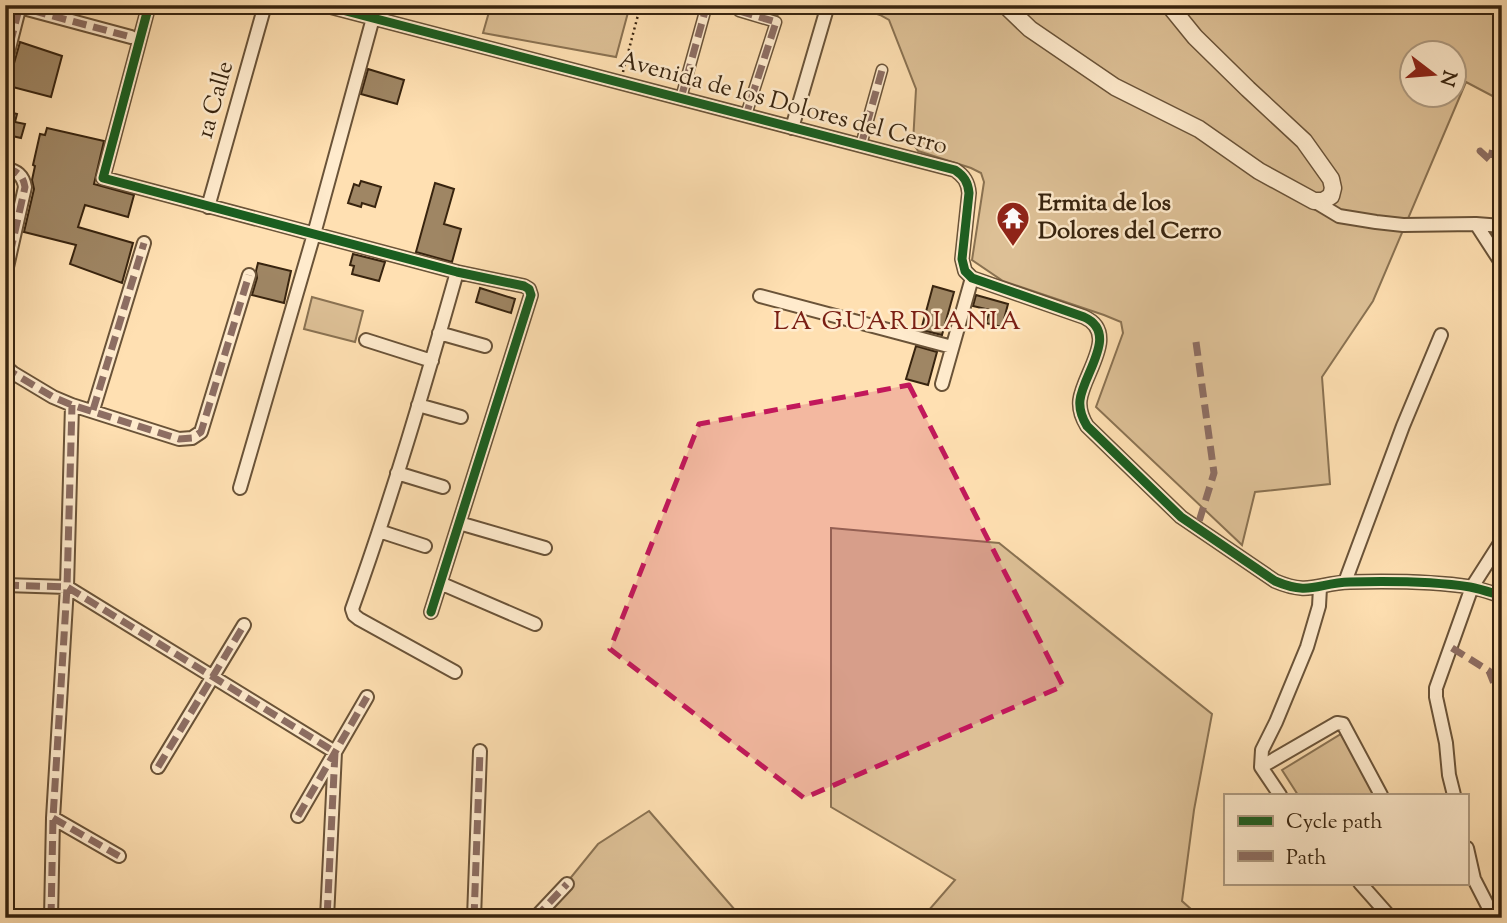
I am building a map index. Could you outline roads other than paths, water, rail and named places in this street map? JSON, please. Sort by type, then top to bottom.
[{"type":"street","points":[[149,5],[103,178],[529,289],[531,295],[431,612]]},
{"type":"street","name":"1a Calle","points":[[208,207],[265,5]]},
{"type":"street","name":"Avenida de los Dolores del Cerro","points":[[323,5],[950,168],[961,173],[970,193],[965,221],[963,265],[972,278]]},
{"type":"street","points":[[681,98],[708,5]]},
{"type":"street","points":[[792,128],[828,5]]},
{"type":"street","points":[[1005,5],[1030,29],[1115,87],[1199,129],[1259,171],[1339,216],[1403,225],[1502,226]]},
{"type":"street","points":[[1169,5],[1195,37],[1304,141],[1331,179],[1333,188],[1331,196],[1324,201],[1314,201]]},
{"type":"street","points":[[5,64],[18,6],[131,37]]},
{"type":"street","points":[[738,11],[776,22],[746,116]]},
{"type":"street","points":[[240,488],[373,18]]},
{"type":"street","points":[[861,145],[881,70]]},
{"type":"street","points":[[5,168],[19,174],[25,187],[5,276]]},
{"type":"street","points":[[1476,224],[1502,264]]},
{"type":"street","points":[[93,410],[144,243]]},
{"type":"street","points":[[454,672],[354,615],[352,610],[432,361],[457,272]]},
{"type":"street","points":[[5,366],[53,397],[72,405],[179,439],[188,439],[201,432],[249,275]]},
{"type":"street","points":[[942,384],[972,278],[1084,317],[1094,323],[1100,345],[1080,399],[1081,414],[1087,426],[1181,517],[1275,581],[1302,589],[1345,582],[1472,587],[1502,597]]},
{"type":"street","points":[[760,296],[952,347]]},
{"type":"street","points":[[439,333],[485,346]]},
{"type":"street","points":[[1345,582],[1441,335]]},
{"type":"street","points":[[366,340],[432,361]]},
{"type":"street","points":[[51,918],[53,818],[67,587],[72,405]]},
{"type":"street","points":[[418,405],[461,417]]},
{"type":"street","points":[[397,473],[443,487]]},
{"type":"street","points":[[459,523],[545,548]]},
{"type":"street","points":[[379,531],[425,545]]},
{"type":"street","points":[[1454,794],[1436,688],[1472,587],[1502,540]]},
{"type":"street","points":[[440,583],[535,624]]},
{"type":"street","points":[[5,585],[67,587],[335,752]]},
{"type":"street","points":[[1279,794],[1261,767],[1262,750],[1307,647],[1319,606],[1320,588]]},
{"type":"street","points":[[158,767],[244,625]]},
{"type":"street","points":[[298,816],[367,697]]},
{"type":"street","points":[[1261,767],[1340,723],[1343,724],[1380,794]]},
{"type":"street","points":[[474,918],[480,751]]},
{"type":"street","points":[[327,918],[335,752]]},
{"type":"street","points":[[53,818],[119,856]]},
{"type":"street","points":[[1468,852],[1474,879],[1494,918]]},
{"type":"street","points":[[535,918],[567,884]]},
{"type":"street","points":[[1361,884],[1391,918]]},
{"type":"place","name":"Ermita de los Dolores del Cerro","points":[[1013,248]]},
{"type":"district","name":"LA GUARDIANIA","points":[[898,322]]}]
